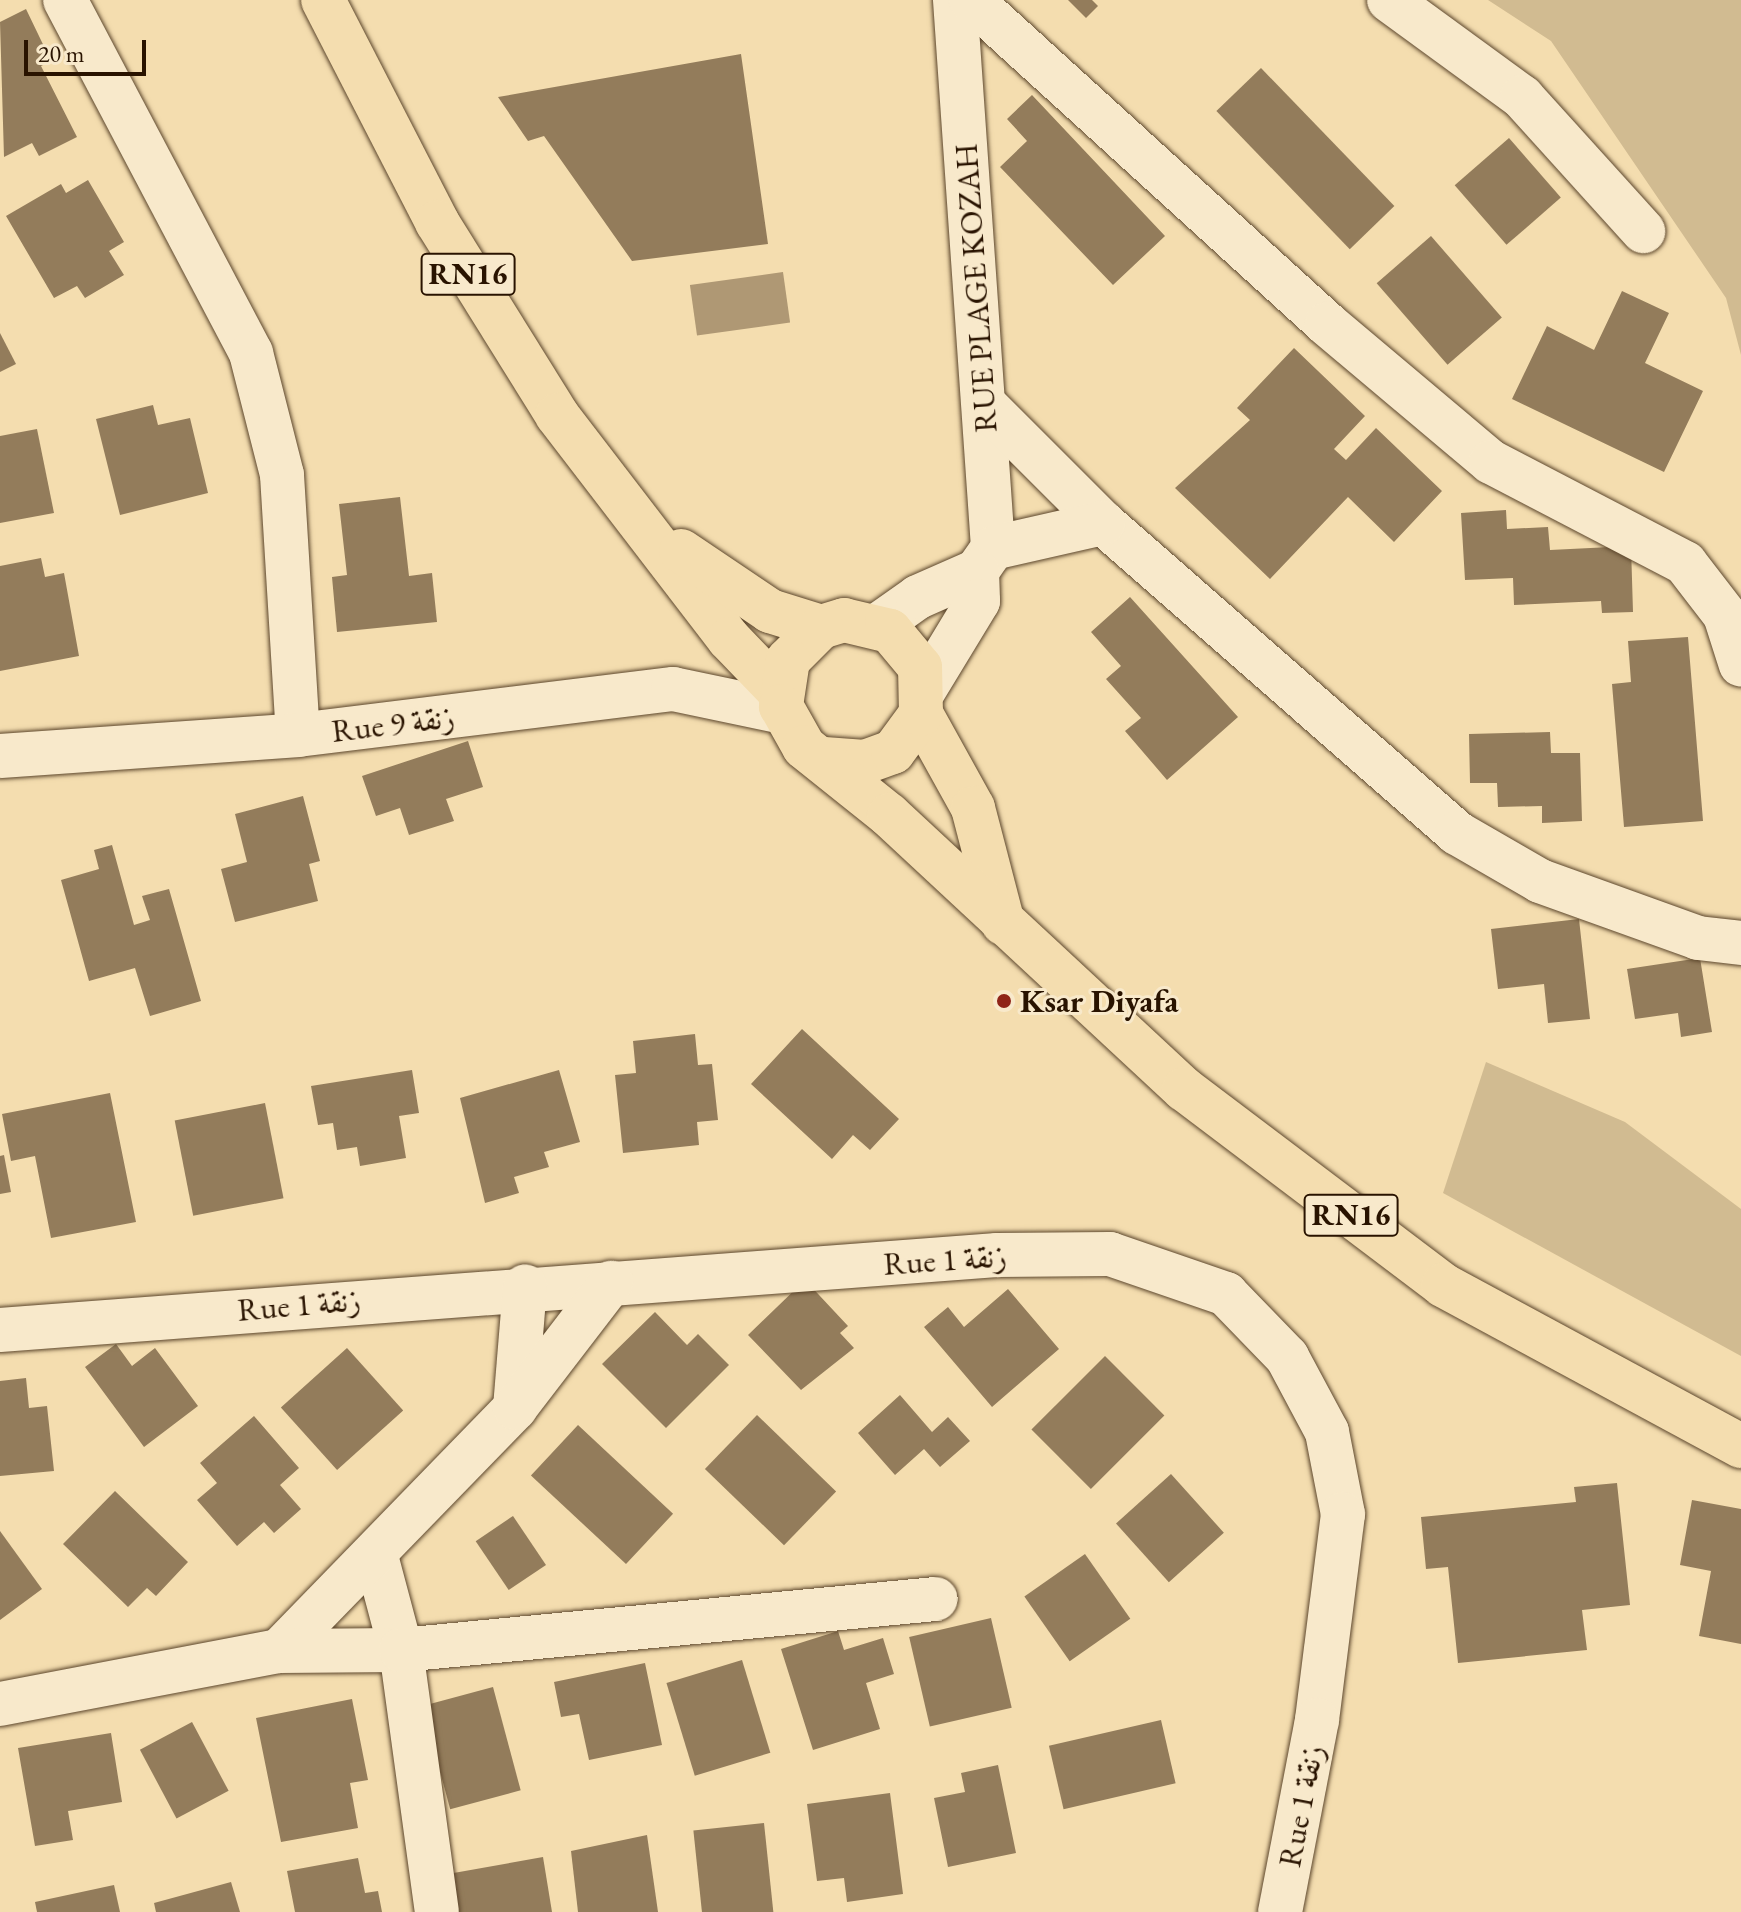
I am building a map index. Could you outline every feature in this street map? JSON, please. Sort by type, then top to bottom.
[{"type":"main road","name":"RN16","points":[[323,0],[499,328],[557,415],[647,525],[729,639],[782,702],[804,747],[824,759],[1184,1089],[1443,1285],[1741,1446]]},
{"type":"main road","name":"RN16","points":[[647,525],[718,581],[770,611],[821,627],[844,620],[877,626]]},
{"type":"main road","points":[[877,626],[907,647],[922,702],[973,808],[1003,923]]},
{"type":"main road","points":[[782,702],[788,660],[821,627]]},
{"type":"main road","points":[[824,759],[879,759],[910,736],[922,702]]},
{"type":"street","points":[[65,0],[251,353],[282,475],[298,735]]},
{"type":"street","name":"RUE PLAGE KOZAH","points":[[922,702],[978,601],[985,559],[986,406],[955,0]]},
{"type":"street","points":[[971,0],[1327,324],[1491,462],[1685,563],[1725,615],[1741,665]]},
{"type":"street","points":[[1389,0],[1522,97],[1643,231]]},
{"type":"street","points":[[986,406],[1103,523],[1467,840],[1540,881],[1698,938],[1741,943]]},
{"type":"street","points":[[877,626],[918,597],[985,559],[1103,523]]},
{"type":"street","name":"Rue 9 زنقة","points":[[0,756],[298,735],[673,689],[782,702]]},
{"type":"street","name":"Rue 1 زنقة","points":[[0,1330],[525,1286],[611,1283],[997,1255],[1110,1254],[1226,1294],[1287,1357],[1327,1432],[1343,1514],[1317,1720],[1280,1912]]},
{"type":"street","points":[[279,1651],[376,1556],[515,1408],[611,1283]]},
{"type":"street","points":[[515,1408],[525,1286]]},
{"type":"street","points":[[376,1556],[401,1650],[437,1912]]},
{"type":"street","points":[[0,1704],[279,1651],[401,1650],[936,1599]]},
{"type":"shaded area","points":[[1488,0],[1741,0],[1741,355],[1726,298],[1551,41]]},
{"type":"shaded area","points":[[783,272],[790,323],[697,336],[690,285]]},
{"type":"shaded area","points":[[1486,1062],[1625,1122],[1741,1209],[1741,1356],[1443,1193]]},
{"type":"building","points":[[1068,0],[1092,0],[1098,6],[1086,18]]},
{"type":"building","points":[[26,9],[51,61],[41,66],[77,137],[39,156],[32,143],[4,157],[0,22]]},
{"type":"building","points":[[741,54],[768,244],[632,261],[544,136],[528,141],[498,97]]},
{"type":"building","points":[[1261,68],[1394,206],[1350,249],[1216,111]]},
{"type":"building","points":[[1032,95],[1165,236],[1113,285],[1000,167],[1027,141],[1007,119]]},
{"type":"building","points":[[1509,138],[1561,198],[1506,245],[1455,185]]},
{"type":"building","points":[[88,180],[124,242],[109,251],[124,275],[85,298],[77,286],[54,298],[6,216],[61,184],[66,193]]},
{"type":"building","points":[[1431,236],[1502,318],[1448,365],[1377,283]]},
{"type":"building","points":[[1622,291],[1669,313],[1645,363],[1703,391],[1664,472],[1512,399],[1547,326],[1594,350]]},
{"type":"building","points":[[0,333],[16,364],[0,372]]},
{"type":"building","points":[[1294,348],[1365,416],[1334,449],[1346,460],[1376,428],[1442,491],[1394,542],[1348,497],[1270,579],[1175,488],[1250,420],[1237,408]]},
{"type":"building","points":[[153,405],[158,425],[190,418],[208,493],[120,515],[96,419]]},
{"type":"building","points":[[37,429],[54,513],[0,523],[0,436]]},
{"type":"building","points":[[400,497],[409,576],[432,573],[437,622],[337,632],[332,577],[347,575],[339,504]]},
{"type":"building","points":[[1506,510],[1507,529],[1548,527],[1550,550],[1631,546],[1633,612],[1602,613],[1601,601],[1514,605],[1513,578],[1465,580],[1461,513]]},
{"type":"building","points":[[41,558],[45,577],[64,573],[79,656],[0,671],[0,566]]},
{"type":"building","points":[[1130,597],[1238,717],[1167,780],[1125,731],[1141,718],[1106,679],[1121,666],[1091,632]]},
{"type":"building","points":[[1688,637],[1703,821],[1624,827],[1612,684],[1631,682],[1628,641]]},
{"type":"building","points":[[1550,732],[1551,753],[1580,753],[1582,821],[1542,823],[1542,806],[1498,807],[1497,783],[1470,783],[1469,734]]},
{"type":"building","points":[[468,741],[483,787],[446,799],[454,821],[409,835],[400,808],[376,816],[362,776]]},
{"type":"building","points":[[303,796],[320,861],[309,864],[318,901],[235,922],[221,869],[247,862],[235,814]]},
{"type":"building","points":[[112,845],[134,925],[150,920],[142,896],[169,889],[201,1001],[150,1016],[135,968],[89,981],[61,880],[99,869],[94,850]]},
{"type":"building","points":[[1579,919],[1590,1019],[1548,1023],[1544,984],[1498,989],[1491,929]]},
{"type":"building","points":[[1700,958],[1712,1032],[1681,1037],[1678,1013],[1635,1019],[1627,969]]},
{"type":"building","points":[[802,1029],[899,1119],[870,1150],[853,1135],[832,1159],[751,1084]]},
{"type":"building","points":[[695,1034],[698,1065],[712,1064],[718,1120],[697,1122],[699,1145],[623,1153],[615,1075],[636,1073],[633,1041]]},
{"type":"building","points":[[412,1070],[419,1113],[399,1116],[406,1158],[360,1166],[357,1147],[337,1150],[333,1123],[318,1125],[311,1086]]},
{"type":"building","points":[[559,1070],[580,1142],[544,1152],[549,1167],[514,1177],[519,1193],[485,1203],[460,1098]]},
{"type":"building","points":[[110,1093],[136,1222],[51,1238],[35,1156],[11,1161],[2,1114]]},
{"type":"building","points":[[265,1103],[284,1198],[193,1216],[175,1121]]},
{"type":"building","points":[[4,1155],[11,1192],[0,1194],[0,1156]]},
{"type":"building","points":[[805,1280],[848,1326],[840,1333],[854,1348],[801,1390],[748,1335]]},
{"type":"building","points":[[1008,1289],[1059,1349],[992,1407],[924,1327],[948,1307],[964,1327]]},
{"type":"building","points":[[655,1312],[687,1345],[698,1334],[729,1365],[666,1428],[602,1364]]},
{"type":"building","points":[[116,1344],[132,1366],[155,1348],[198,1406],[144,1447],[85,1367]]},
{"type":"building","points":[[347,1348],[403,1410],[337,1470],[281,1408]]},
{"type":"building","points":[[1105,1356],[1164,1415],[1091,1489],[1031,1430]]},
{"type":"building","points":[[26,1378],[29,1408],[47,1406],[54,1471],[0,1476],[0,1381]]},
{"type":"building","points":[[900,1395],[932,1432],[948,1417],[970,1441],[940,1467],[924,1449],[895,1475],[858,1433]]},
{"type":"building","points":[[757,1415],[836,1491],[784,1545],[705,1469]]},
{"type":"building","points":[[254,1416],[299,1468],[280,1485],[301,1509],[274,1533],[264,1522],[237,1546],[197,1500],[217,1483],[200,1463]]},
{"type":"building","points":[[578,1425],[673,1514],[626,1564],[531,1475]]},
{"type":"building","points":[[1171,1474],[1224,1533],[1169,1582],[1116,1524]]},
{"type":"building","points":[[1617,1483],[1630,1605],[1582,1610],[1587,1650],[1458,1663],[1448,1567],[1426,1569],[1421,1517],[1576,1502],[1574,1487]]},
{"type":"building","points":[[115,1491],[188,1562],[156,1596],[147,1588],[128,1607],[63,1544]]},
{"type":"building","points":[[1692,1500],[1741,1509],[1741,1644],[1699,1636],[1711,1571],[1680,1565]]},
{"type":"building","points":[[513,1516],[546,1565],[509,1590],[476,1541]]},
{"type":"building","points":[[0,1531],[42,1589],[0,1620]]},
{"type":"building","points":[[1085,1554],[1130,1619],[1070,1661],[1024,1596]]},
{"type":"building","points":[[991,1618],[1012,1708],[930,1727],[909,1637]]},
{"type":"building","points":[[838,1631],[844,1650],[883,1638],[894,1674],[866,1683],[880,1729],[813,1750],[781,1649]]},
{"type":"building","points":[[742,1660],[770,1753],[695,1776],[666,1683]]},
{"type":"building","points":[[645,1663],[662,1745],[589,1760],[579,1714],[561,1717],[554,1682]]},
{"type":"building","points":[[493,1687],[521,1790],[450,1809],[422,1706]]},
{"type":"building","points":[[352,1699],[368,1780],[350,1783],[358,1828],[281,1842],[256,1718]]},
{"type":"building","points":[[1161,1720],[1176,1783],[1064,1809],[1049,1746]]},
{"type":"building","points":[[192,1722],[229,1791],[177,1819],[140,1750]]},
{"type":"building","points":[[111,1733],[122,1802],[68,1811],[73,1840],[35,1846],[18,1748]]},
{"type":"building","points":[[998,1765],[1016,1853],[948,1867],[934,1798],[965,1792],[961,1773]]},
{"type":"building","points":[[890,1793],[903,1894],[847,1902],[844,1878],[817,1881],[807,1804]]},
{"type":"building","points":[[764,1823],[773,1912],[702,1912],[693,1830]]},
{"type":"building","points":[[647,1835],[658,1912],[578,1912],[571,1851]]},
{"type":"building","points":[[543,1857],[552,1912],[454,1912],[448,1874]]},
{"type":"building","points":[[358,1858],[365,1893],[378,1891],[382,1912],[295,1912],[287,1871]]},
{"type":"building","points":[[231,1882],[240,1912],[156,1912],[154,1903]]},
{"type":"building","points":[[114,1885],[120,1912],[37,1912],[35,1902]]},
{"type":"place","name":"Ksar Diyafa","points":[[1004,1001]]}]
